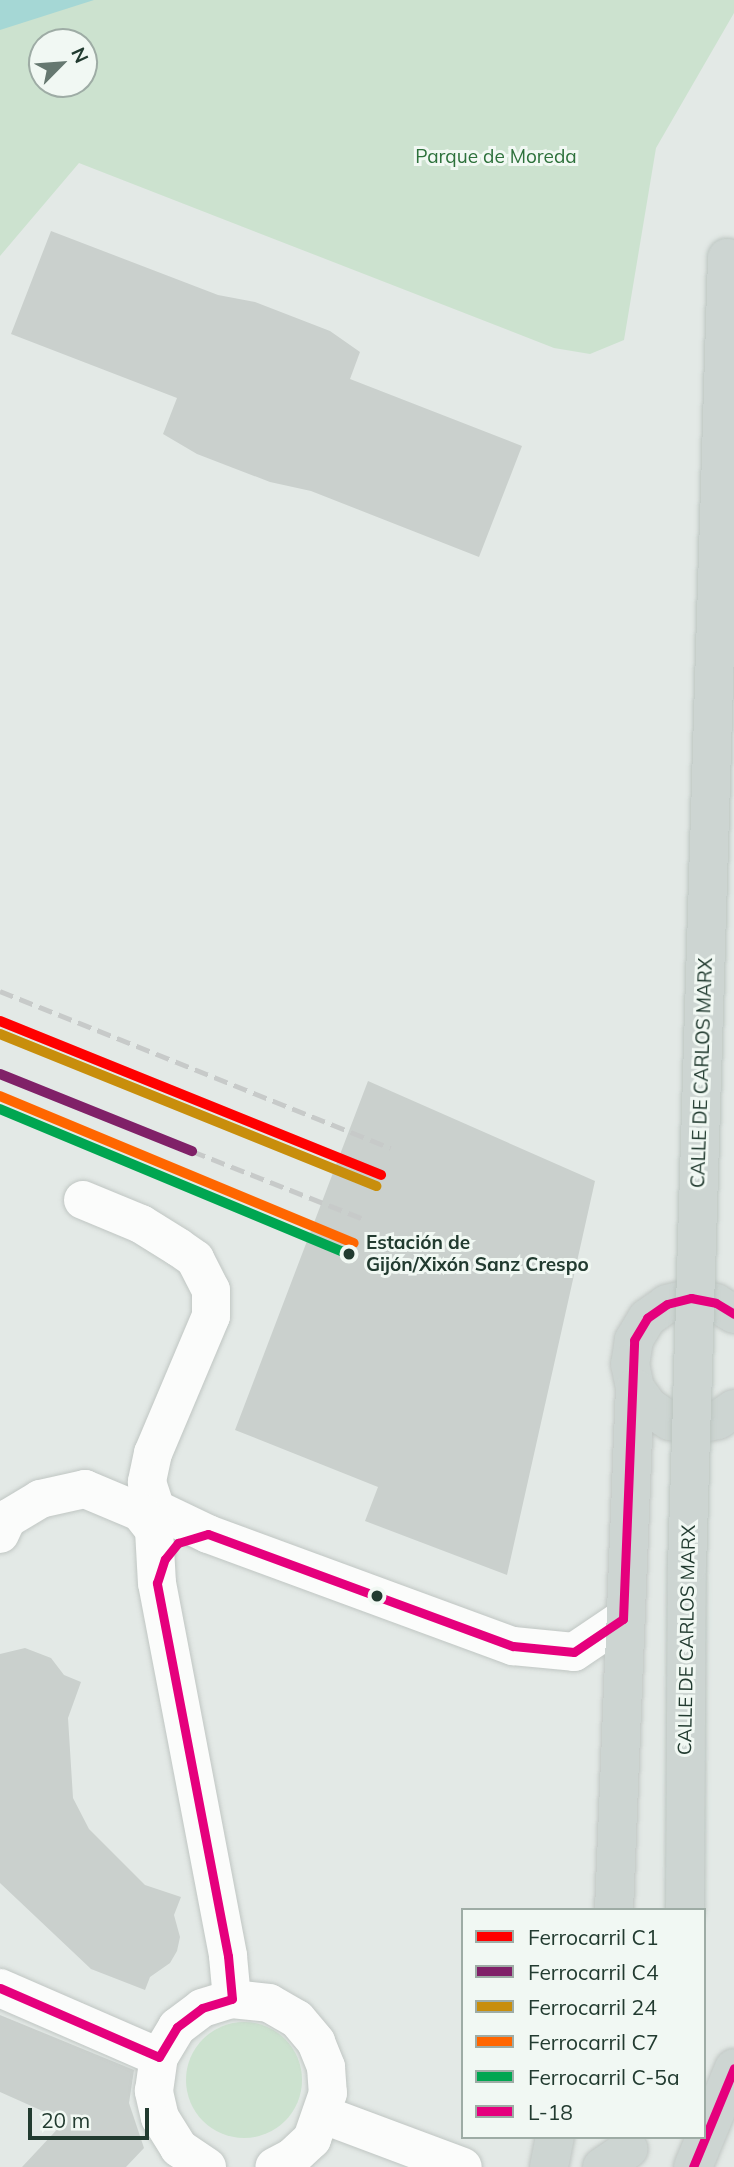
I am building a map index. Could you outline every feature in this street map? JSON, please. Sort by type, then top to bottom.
[{"type":"main road","name":"CALLE DE CARLOS MARX","points":[[685,1908],[687,1553],[727,258],[734,237]]},
{"type":"main road","points":[[614,1908],[623,1619],[635,1388],[630,1364],[634,1340],[647,1318],[667,1304],[691,1298],[716,1303],[734,1314]]},
{"type":"main road","points":[[635,1388],[649,1407],[670,1421],[694,1425],[732,1415]]},
{"type":"main road","points":[[706,2136],[734,2068]]},
{"type":"main road","points":[[549,2167],[555,2139]]},
{"type":"main road","points":[[693,2167],[705,2139]]},
{"type":"street","points":[[83,1200],[141,1224],[178,1247],[195,1259],[211,1290],[211,1316],[153,1454],[141,1505],[229,1956],[232,1999]]},
{"type":"street","points":[[0,1534],[7,1519],[40,1499],[85,1489],[141,1505],[208,1534],[513,1646],[574,1652],[623,1619]]},
{"type":"street","points":[[157,1583],[165,1559],[178,1543],[208,1534]]},
{"type":"street","points":[[0,1988],[159,2057]]},
{"type":"street","points":[[183,2161],[160,2118],[154,2091],[159,2057],[177,2027],[202,2008],[232,1999],[269,2003],[297,2019],[316,2042],[326,2067],[324,2115],[312,2139],[293,2157],[274,2167]]},
{"type":"street","points":[[324,2115],[463,2167]]},
{"type":"green space","name":"Parque de Moreda","points":[[0,0],[734,0],[734,13],[656,148],[624,340],[590,354],[554,348],[79,163],[0,256]]},
{"type":"green space","points":[[244,2022],[266,2027],[285,2039],[297,2058],[302,2080],[297,2102],[285,2121],[266,2133],[244,2138],[222,2133],[203,2121],[191,2102],[186,2080],[191,2058],[203,2039],[222,2027]]},
{"type":"water","points":[[0,0],[94,0],[0,30]]},
{"type":"building","points":[[51,231],[218,295],[255,302],[330,331],[360,352],[350,379],[522,446],[479,557],[311,491],[270,482],[197,454],[163,434],[177,398],[11,334]]},
{"type":"building","name":"Estación de Gijón/Xixón Sanz Crespo","points":[[368,1081],[595,1181],[507,1575],[365,1521],[378,1487],[235,1430]]},
{"type":"building","points":[[25,1648],[51,1658],[64,1675],[81,1682],[68,1718],[73,1798],[89,1829],[145,1885],[181,1897],[174,1915],[180,1937],[177,1951],[170,1963],[150,1977],[145,1990],[91,1969],[0,1883],[0,1654]]},
{"type":"building","points":[[0,2015],[134,2070],[129,2103],[144,2148],[126,2167],[22,2167],[65,2121],[0,2092]]},
{"type":"railway","points":[[0,991],[391,1148]]},
{"type":"railway","points":[[192,1151],[364,1219]]},
{"type":"rail line","name":"C1","points":[[0,1021],[381,1175]]},
{"type":"rail line","name":"24","points":[[0,1034],[376,1186]]},
{"type":"rail line","name":"C4","points":[[0,1074],[192,1151]]},
{"type":"rail line","name":"C7","points":[[0,1096],[354,1243]]},
{"type":"rail line","name":"C-5a","points":[[0,1109],[349,1254]]},
{"type":"transit line","name":"L-18","points":[[0,1988],[159,2057],[177,2027],[202,2008],[232,1999],[228,1956],[157,1583],[165,1559],[178,1543],[208,1534],[513,1646],[574,1652],[623,1619],[634,1340],[647,1318],[667,1304],[691,1298],[716,1303],[734,1314]]},
{"type":"transit line","name":"L-18","points":[[706,2136],[734,2068]]},
{"type":"transit line","name":"L-18","points":[[693,2167],[705,2139]]},
{"type":"place","name":"Estación de Gijón/Xixón Sanz Crespo","points":[[349,1254]]}]
